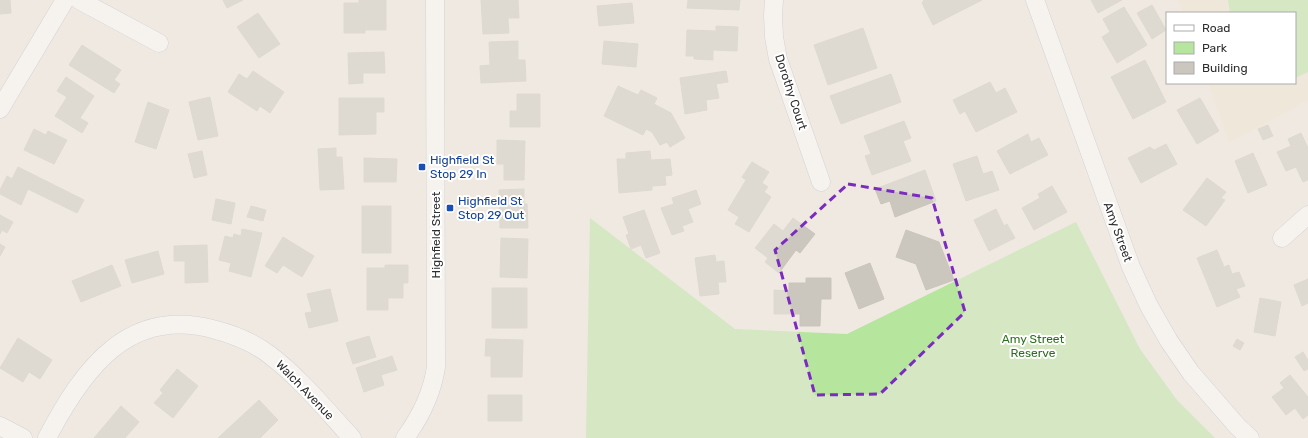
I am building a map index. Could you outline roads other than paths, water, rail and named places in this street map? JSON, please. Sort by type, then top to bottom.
[{"type":"street","points":[[0,109],[65,0]]},
{"type":"street","points":[[79,0],[159,42]]},
{"type":"street","name":"Highfield Street","points":[[405,438],[419,418],[428,400],[434,383],[436,367],[435,0]]},
{"type":"street","name":"Dorothy Court","points":[[774,0],[774,30],[778,59],[821,182]]},
{"type":"street","name":"Amy Street","points":[[1035,0],[1131,267],[1149,306],[1169,341],[1191,373],[1238,427],[1250,438]]},
{"type":"street","points":[[1282,238],[1308,215]]},
{"type":"street","name":"Walch Avenue","points":[[48,438],[83,378],[97,362],[114,347],[129,337],[145,331],[180,324],[225,332],[256,346],[270,355],[294,376],[352,438]]},
{"type":"street","points":[[0,426],[23,438]]},
{"type":"place","name":"Highfield St Stop 29 In","points":[[422,167]]},
{"type":"place","name":"Highfield St Stop 29 Out","points":[[450,208]]},
{"type":"park label","name":"Amy Street Reserve","points":[[1033,346]]}]
